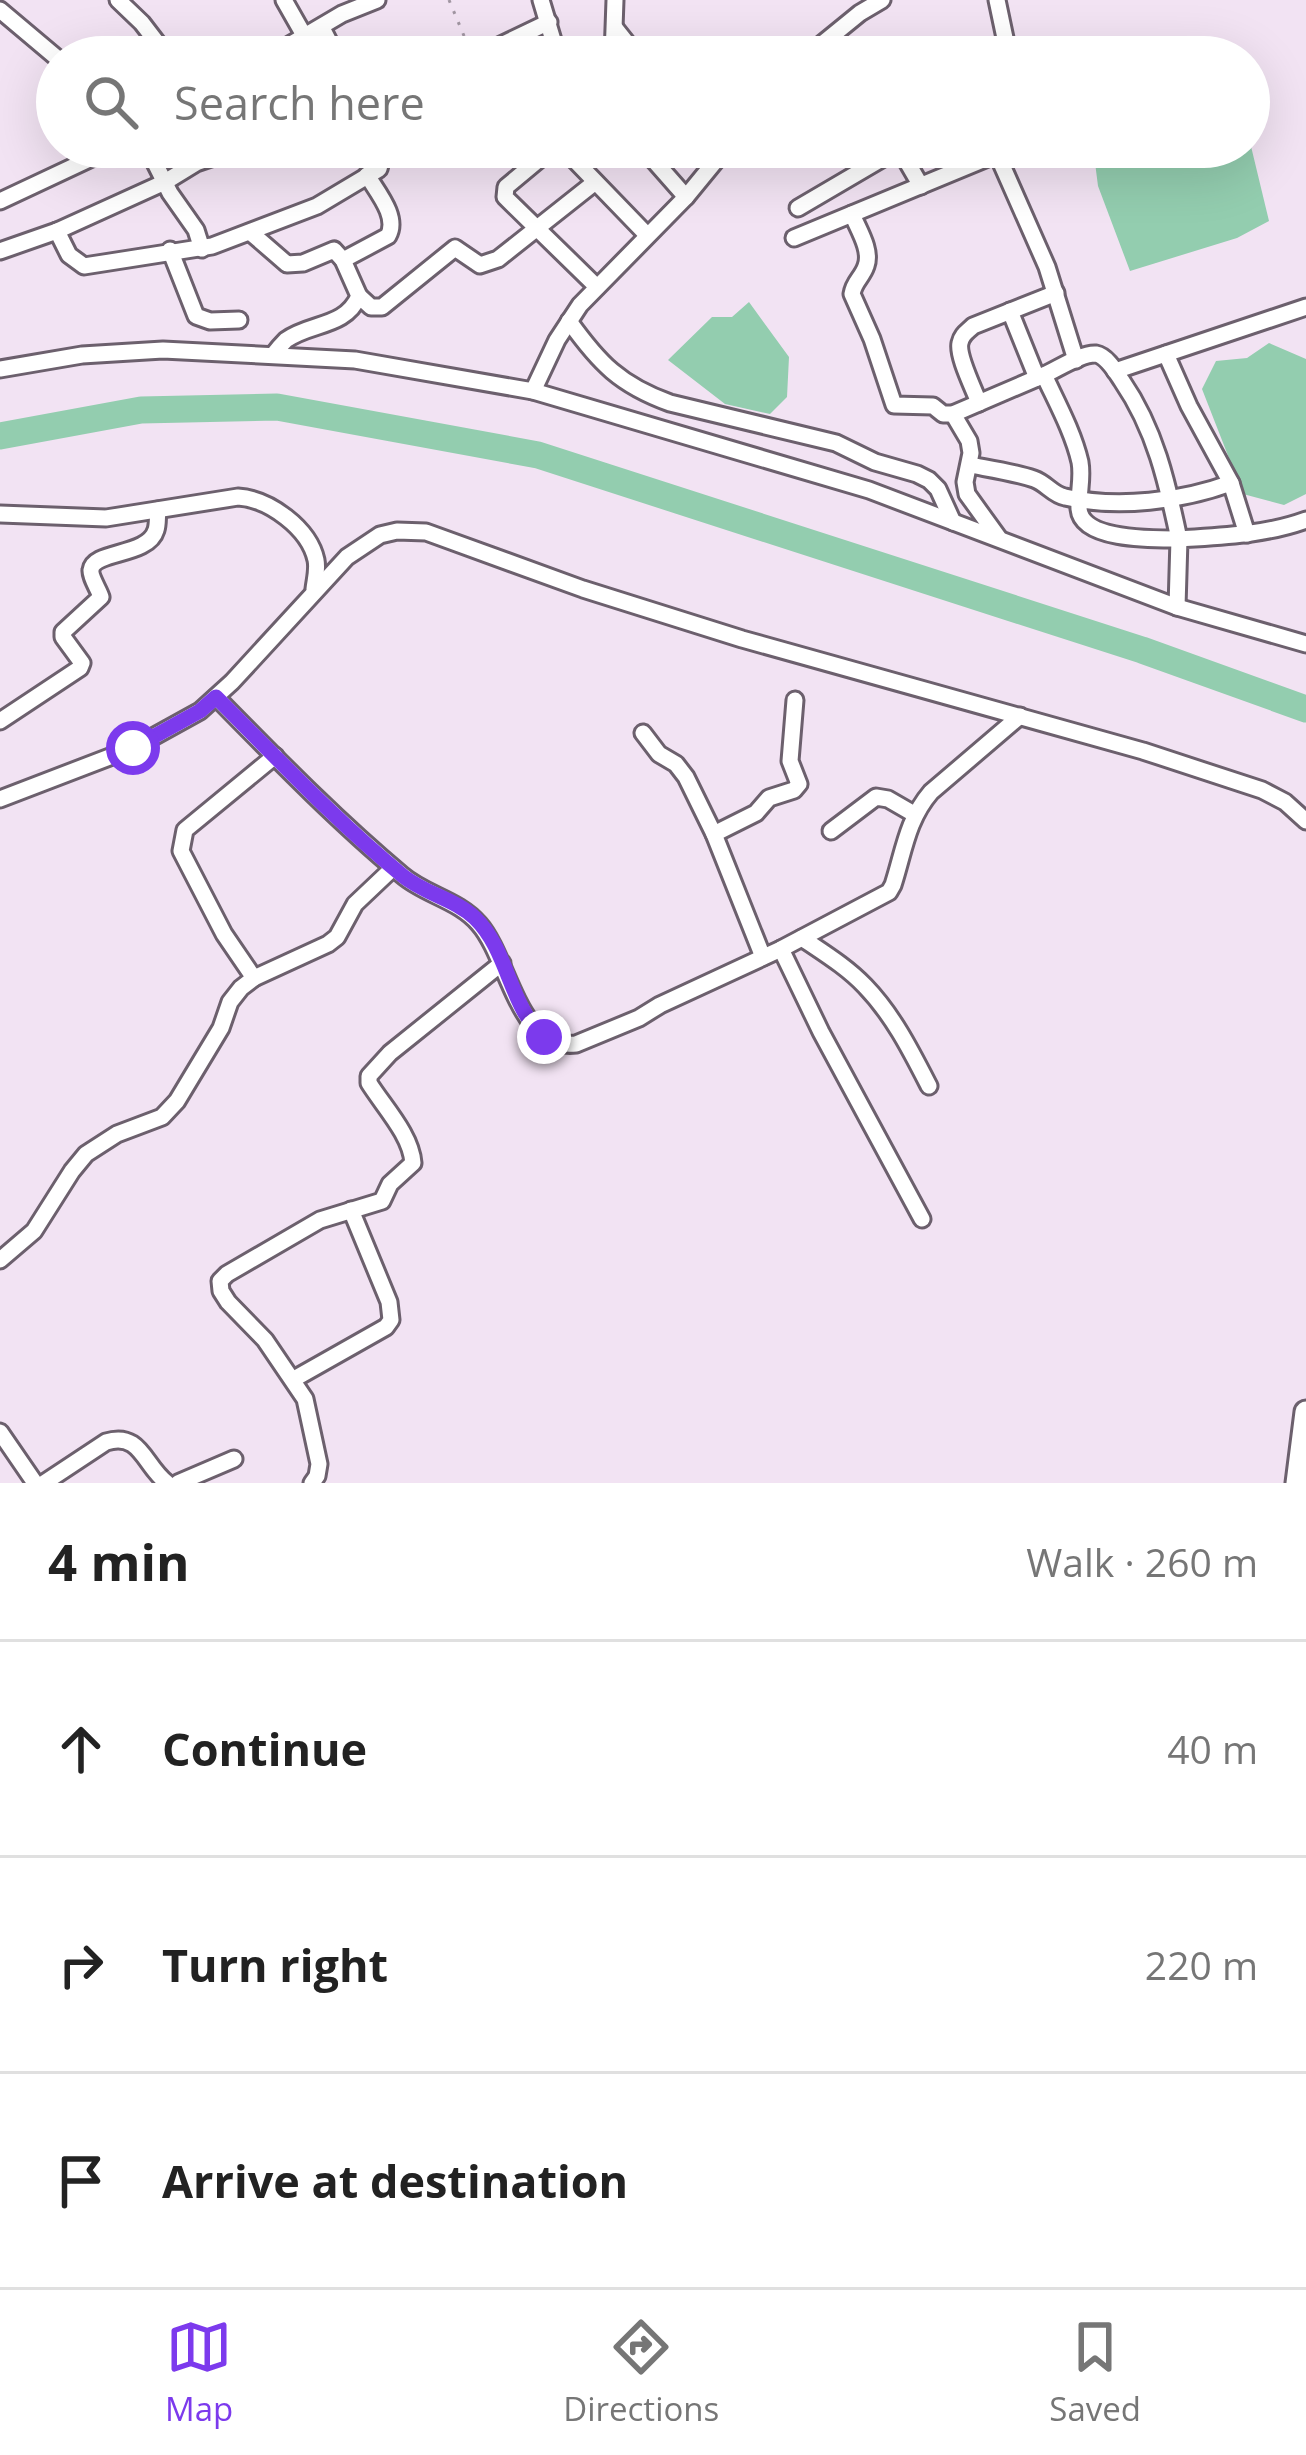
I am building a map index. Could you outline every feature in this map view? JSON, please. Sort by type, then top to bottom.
[{"type":"street","points":[[118,0],[152,36]]},
{"type":"street","points":[[284,0],[302,33]]},
{"type":"street","points":[[298,36],[376,0]]},
{"type":"street","points":[[541,0],[553,36]]},
{"type":"street","points":[[614,36],[615,0]]},
{"type":"street","points":[[832,36],[882,0]]},
{"type":"street","points":[[997,0],[1005,36]]},
{"type":"street","points":[[2,5],[36,38]]},
{"type":"street","points":[[519,36],[549,22]]},
{"type":"street","points":[[322,28],[326,36]]},
{"type":"street","points":[[615,28],[621,36]]},
{"type":"street","points":[[0,201],[70,168]]},
{"type":"street","points":[[158,168],[193,223],[202,248]]},
{"type":"street","points":[[0,251],[57,231],[188,168]]},
{"type":"street","points":[[57,231],[69,255],[84,266],[202,248],[317,206],[378,168]]},
{"type":"street","points":[[531,168],[504,192],[597,287]]},
{"type":"street","points":[[579,168],[647,236]]},
{"type":"street","points":[[661,168],[686,196]]},
{"type":"street","points":[[533,392],[569,321],[686,196],[706,168]]},
{"type":"street","points":[[798,208],[866,168]]},
{"type":"street","points":[[911,168],[920,186]]},
{"type":"street","points":[[794,238],[958,168]]},
{"type":"street","points":[[1003,168],[1056,293],[1076,361]]},
{"type":"street","points":[[343,260],[388,236],[394,224],[367,175]]},
{"type":"street","points":[[250,232],[287,264],[330,250],[339,254],[359,296],[371,307],[382,307],[454,248],[473,262],[498,259],[594,183]]},
{"type":"street","points":[[852,214],[868,256],[852,294],[891,402],[933,406],[953,414],[1099,354],[1114,370],[1159,454],[1179,539],[1177,607]]},
{"type":"street","points":[[170,250],[196,316],[210,322],[239,320]]},
{"type":"street","points":[[979,403],[961,353],[964,334],[973,326],[1056,293]]},
{"type":"street","points":[[273,355],[290,337],[334,322],[359,296]]},
{"type":"street","points":[[1114,370],[1306,308]]},
{"type":"street","points":[[1010,311],[1081,467],[1079,513],[1089,527],[1136,538],[1179,539],[1247,534],[1306,520]]},
{"type":"street","points":[[569,321],[597,359],[644,394],[836,443],[875,462],[917,474],[938,489],[953,522]]},
{"type":"street","points":[[0,369],[82,355],[163,350],[355,360],[533,392],[869,490],[1177,607],[1306,644]]},
{"type":"street","points":[[1166,354],[1231,483],[1247,534]]},
{"type":"street","points":[[953,414],[969,441],[967,494],[1000,540]]},
{"type":"street","points":[[970,465],[1037,479],[1061,497],[1079,499],[1171,500],[1231,483]]},
{"type":"street","points":[[0,514],[106,518],[238,497],[255,499],[284,515],[312,550],[314,591]]},
{"type":"street","points":[[0,721],[80,668],[82,663],[63,632],[101,597],[92,567],[100,559],[150,540],[157,530],[158,510]]},
{"type":"street","points":[[0,799],[133,748],[200,711],[364,543],[397,531],[426,532],[583,590],[742,639],[1143,751],[1262,790],[1306,821]]},
{"type":"street","points":[[216,697],[393,868],[474,917],[528,1019],[544,1037],[566,1045],[639,1018],[889,892],[914,814],[931,792],[1020,716]]},
{"type":"street","points":[[714,834],[799,784],[790,761],[794,700]]},
{"type":"street","points":[[643,733],[659,754],[680,768],[714,834],[763,958]]},
{"type":"street","points":[[254,978],[224,934],[181,851],[181,842],[185,830],[275,757]]},
{"type":"street","points":[[831,831],[876,797],[914,814]]},
{"type":"street","points":[[0,1260],[34,1231],[86,1154],[116,1134],[162,1117],[177,1101],[242,988],[338,937],[355,904],[393,868]]},
{"type":"street","points":[[802,938],[847,970],[881,1005],[929,1086]]},
{"type":"street","points":[[781,949],[922,1219]]},
{"type":"street","points":[[312,1483],[319,1464],[305,1399],[265,1340],[228,1302],[220,1281],[306,1227],[382,1201],[390,1184],[412,1163],[408,1143],[369,1076],[502,963]]},
{"type":"street","points":[[294,1378],[392,1320],[351,1210]]},
{"type":"street","points":[[1297,1483],[1306,1412]]},
{"type":"street","points":[[0,1432],[35,1483]]},
{"type":"street","points":[[44,1483],[116,1439],[128,1440],[139,1449],[167,1483]]},
{"type":"street","points":[[178,1483],[235,1459]]},
{"type":"path","points":[[449,0],[465,36]]},
{"type":"shaded area","points":[[1096,168],[1256,168],[1269,221],[1237,238],[1130,271]]},
{"type":"shaded area","points":[[749,302],[789,357],[787,397],[770,414],[725,404],[668,360],[712,317],[732,317]]},
{"type":"shaded area","points":[[1269,343],[1306,359],[1306,494],[1284,505],[1243,494],[1202,389],[1216,361],[1247,358]]},
{"type":"waterway","points":[[0,436],[141,410],[277,407],[538,455],[1142,650],[1306,709]]},
{"type":"route","points":[[133,748],[216,697],[400,874],[474,917],[496,950],[528,1019],[544,1037]]}]
